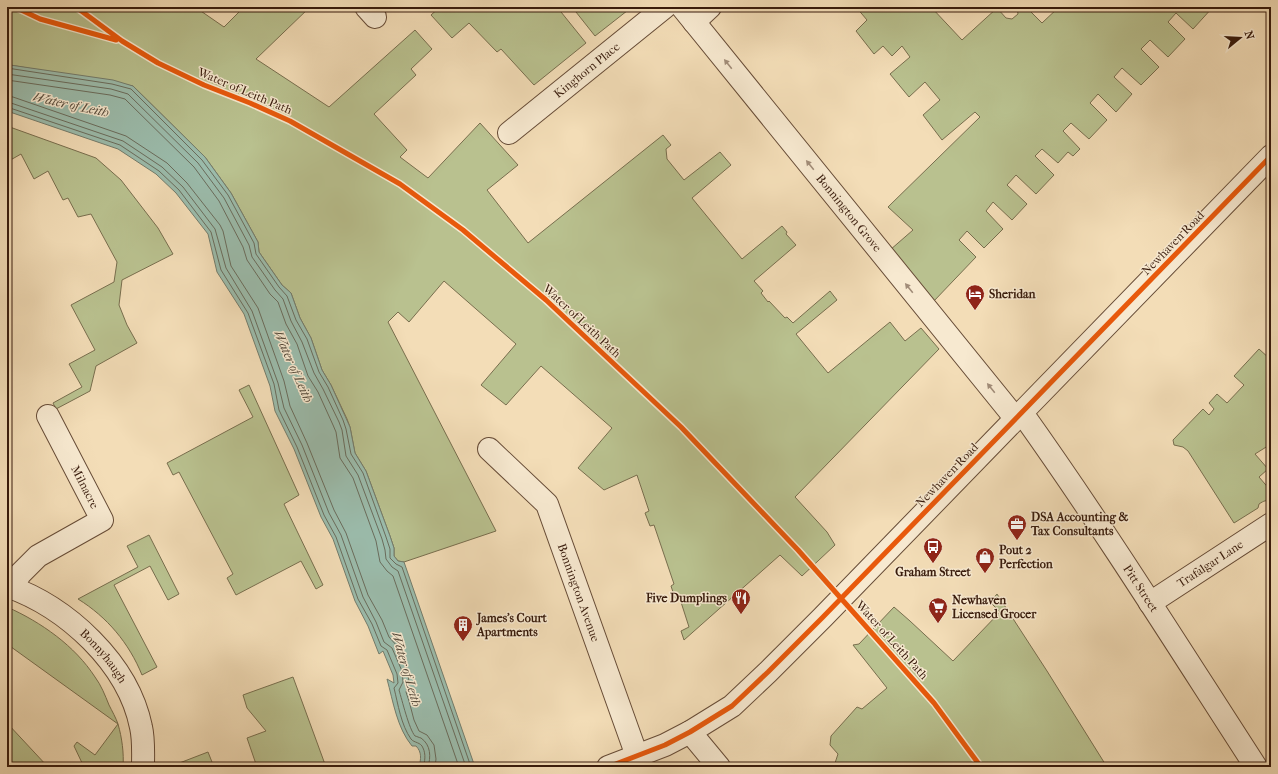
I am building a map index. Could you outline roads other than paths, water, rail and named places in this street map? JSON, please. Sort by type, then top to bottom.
[{"type":"street","name":"Kinghorn Place","points":[[509,133],[665,7]]},
{"type":"street","points":[[688,14],[710,7]]},
{"type":"street","name":"Bonnington Grove","points":[[688,14],[1019,416]]},
{"type":"street","name":"Newhaven Road","points":[[608,767],[665,745],[690,732],[732,706],[768,672],[870,569],[1271,156]]},
{"type":"street","name":"Milnacre","points":[[9,587],[38,556],[102,520],[48,416]]},
{"type":"street","name":"Pitt Street","points":[[1019,416],[1059,465],[1256,767]]},
{"type":"street","name":"Bonnington Avenue","points":[[490,449],[546,504],[637,756]]},
{"type":"street","name":"Trafalgar Lane","points":[[1150,603],[1271,524]]},
{"type":"street","name":"Bonnyhaugh","points":[[9,587],[41,601],[72,622],[94,642],[111,664],[125,685],[136,709],[142,733],[143,767]]},
{"type":"street","points":[[690,732],[720,767]]},
{"type":"water","name":"Water of Leith","points":[[7,63],[10,65],[113,80],[133,86],[205,157],[231,193],[258,242],[259,252],[282,285],[291,293],[300,318],[311,338],[322,370],[331,385],[350,427],[355,453],[366,471],[394,548],[394,556],[398,561],[404,562],[475,767],[419,767],[421,758],[420,753],[416,746],[412,746],[407,739],[399,723],[387,679],[394,683],[393,675],[383,651],[379,654],[368,626],[355,601],[333,539],[321,517],[294,449],[275,411],[270,386],[244,314],[217,272],[208,234],[176,193],[156,174],[118,149],[7,111]]},
{"type":"place","name":"Sheridan","points":[[975,311]]},
{"type":"place","name":"DSA Accounting & Tax Consultants","points":[[1017,541]]},
{"type":"place","name":"Graham Street","points":[[933,564]]},
{"type":"place","name":"Pout 2 Perfection","points":[[985,574]]},
{"type":"place","name":"Five Dumplings","points":[[741,615]]},
{"type":"place","name":"Newhaven Licensed Grocer","points":[[938,624]]},
{"type":"place","name":"James's Court Apartments","points":[[463,642]]}]
